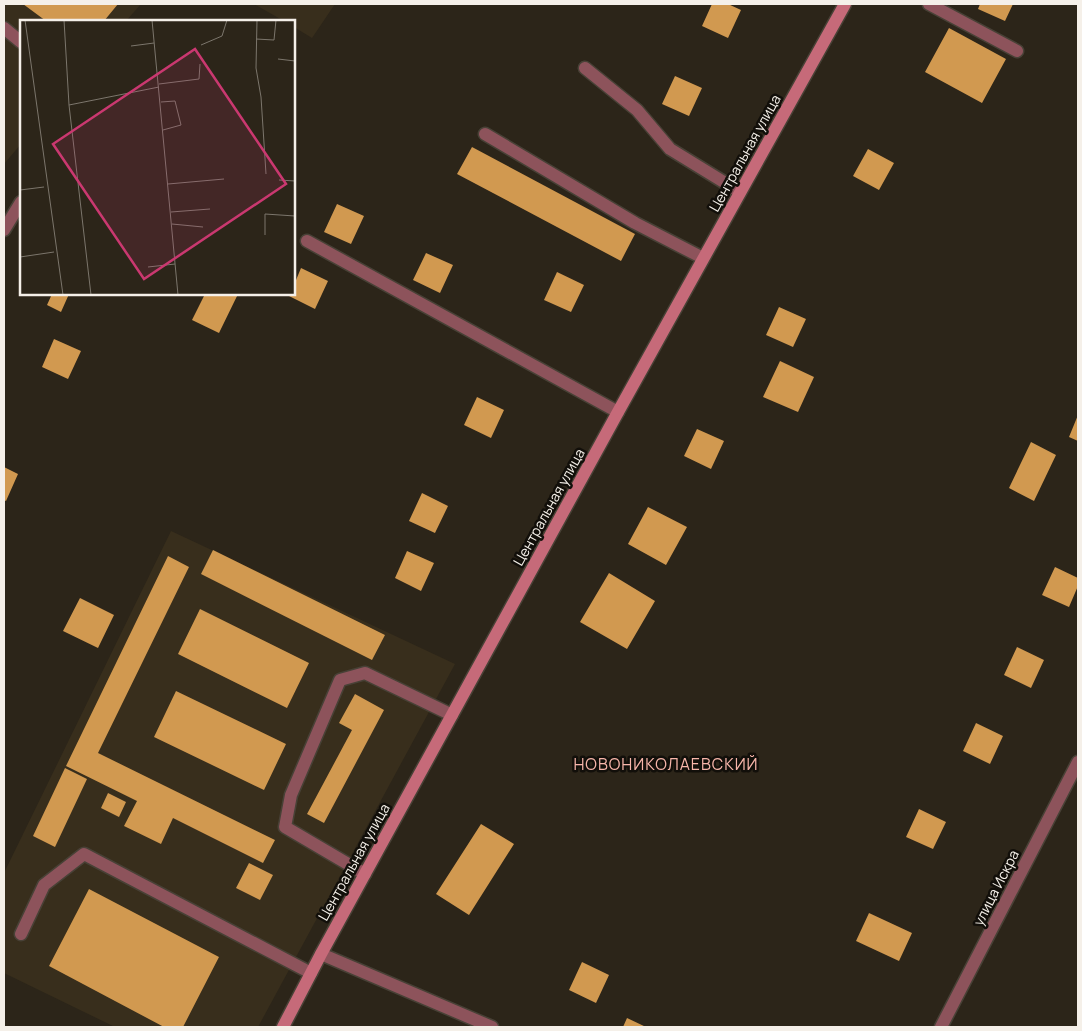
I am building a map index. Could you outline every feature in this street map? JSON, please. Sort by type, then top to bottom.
[{"type":"main road","name":"Центральная улица","points":[[283,1027],[321,954],[618,412],[845,4]]},
{"type":"street","points":[[928,4],[1016,51]]},
{"type":"street","points":[[4,28],[20,41]]},
{"type":"street","points":[[585,68],[637,110],[670,149],[740,192]]},
{"type":"street","points":[[485,134],[635,223],[704,258]]},
{"type":"street","points":[[4,230],[20,204]]},
{"type":"street","points":[[307,241],[618,412]]},
{"type":"street","points":[[365,874],[285,827],[291,795],[340,680],[365,672],[452,715]]},
{"type":"street","name":"улица Искра","points":[[941,1027],[1078,762]]},
{"type":"street","points":[[21,934],[44,885],[84,854],[311,973]]},
{"type":"street","points":[[321,954],[492,1027]]},
{"type":"shaded area","points":[[4,4],[141,4],[127,20],[20,20],[20,145],[4,164]]},
{"type":"shaded area","points":[[254,4],[335,4],[312,38],[295,28],[295,20],[282,20]]},
{"type":"shaded area","points":[[171,531],[455,664],[258,1027],[115,1027],[4,973],[4,873]]},
{"type":"building","points":[[23,4],[118,4],[105,20],[45,20]]},
{"type":"building","points":[[712,4],[728,4],[741,10],[728,38],[702,26]]},
{"type":"building","points":[[980,4],[1013,4],[1005,21],[978,9]]},
{"type":"building","points":[[949,28],[1006,59],[982,103],[925,72]]},
{"type":"building","points":[[675,76],[702,88],[689,116],[662,104]]},
{"type":"building","points":[[472,147],[635,234],[621,261],[457,174]]},
{"type":"building","points":[[868,149],[894,163],[879,190],[853,176]]},
{"type":"building","points":[[337,204],[364,216],[351,244],[324,232]]},
{"type":"building","points":[[426,253],[453,265],[440,293],[413,280]]},
{"type":"building","points":[[301,268],[328,281],[315,309],[289,296],[295,295],[295,283]]},
{"type":"building","points":[[557,272],[584,285],[571,312],[544,300]]},
{"type":"building","points":[[52,295],[69,295],[61,312],[47,305]]},
{"type":"building","points":[[204,295],[238,295],[219,333],[192,320]]},
{"type":"building","points":[[779,307],[806,319],[793,347],[766,335]]},
{"type":"building","points":[[54,339],[81,351],[68,379],[42,367]]},
{"type":"building","points":[[780,361],[814,377],[798,412],[763,397]]},
{"type":"building","points":[[477,397],[504,410],[491,438],[464,425]]},
{"type":"building","points":[[1078,415],[1078,441],[1069,437]]},
{"type":"building","points":[[697,429],[724,441],[711,469],[684,456]]},
{"type":"building","points":[[1031,442],[1056,455],[1034,501],[1009,488]]},
{"type":"building","points":[[4,467],[18,474],[6,501],[4,500]]},
{"type":"building","points":[[422,493],[448,506],[435,533],[409,521]]},
{"type":"building","points":[[648,507],[687,527],[666,565],[628,544]]},
{"type":"building","points":[[213,550],[385,635],[372,660],[201,574]]},
{"type":"building","points":[[407,551],[434,563],[421,591],[395,578]]},
{"type":"building","points":[[168,556],[189,567],[98,753],[275,840],[263,863],[173,818],[161,844],[124,826],[137,801],[66,766]]},
{"type":"building","points":[[1055,567],[1078,578],[1078,586],[1069,607],[1042,595]]},
{"type":"building","points":[[609,573],[655,601],[627,649],[580,622]]},
{"type":"building","points":[[80,598],[114,615],[98,648],[63,631]]},
{"type":"building","points":[[200,609],[309,663],[287,708],[178,654]]},
{"type":"building","points":[[1017,647],[1044,660],[1031,688],[1004,675]]},
{"type":"building","points":[[176,691],[286,744],[264,790],[154,737]]},
{"type":"building","points":[[355,694],[384,710],[324,823],[307,814],[352,730],[339,723]]},
{"type":"building","points":[[976,723],[1003,736],[990,764],[963,751]]},
{"type":"building","points":[[65,768],[87,779],[55,847],[33,836]]},
{"type":"building","points":[[108,793],[126,802],[119,817],[101,808]]},
{"type":"building","points":[[919,809],[946,822],[933,849],[906,837]]},
{"type":"building","points":[[481,824],[514,844],[469,915],[436,894]]},
{"type":"building","points":[[249,863],[273,875],[260,900],[236,888]]},
{"type":"building","points":[[89,889],[219,957],[183,1027],[164,1027],[49,966]]},
{"type":"building","points":[[869,913],[912,933],[899,961],[856,941]]},
{"type":"building","points":[[582,962],[609,975],[596,1003],[569,990]]},
{"type":"building","points":[[627,1018],[646,1027],[623,1027]]},
{"type":"district","name":"НОВОНИКОЛАЕВСКИЙ","points":[[666,764]]}]
